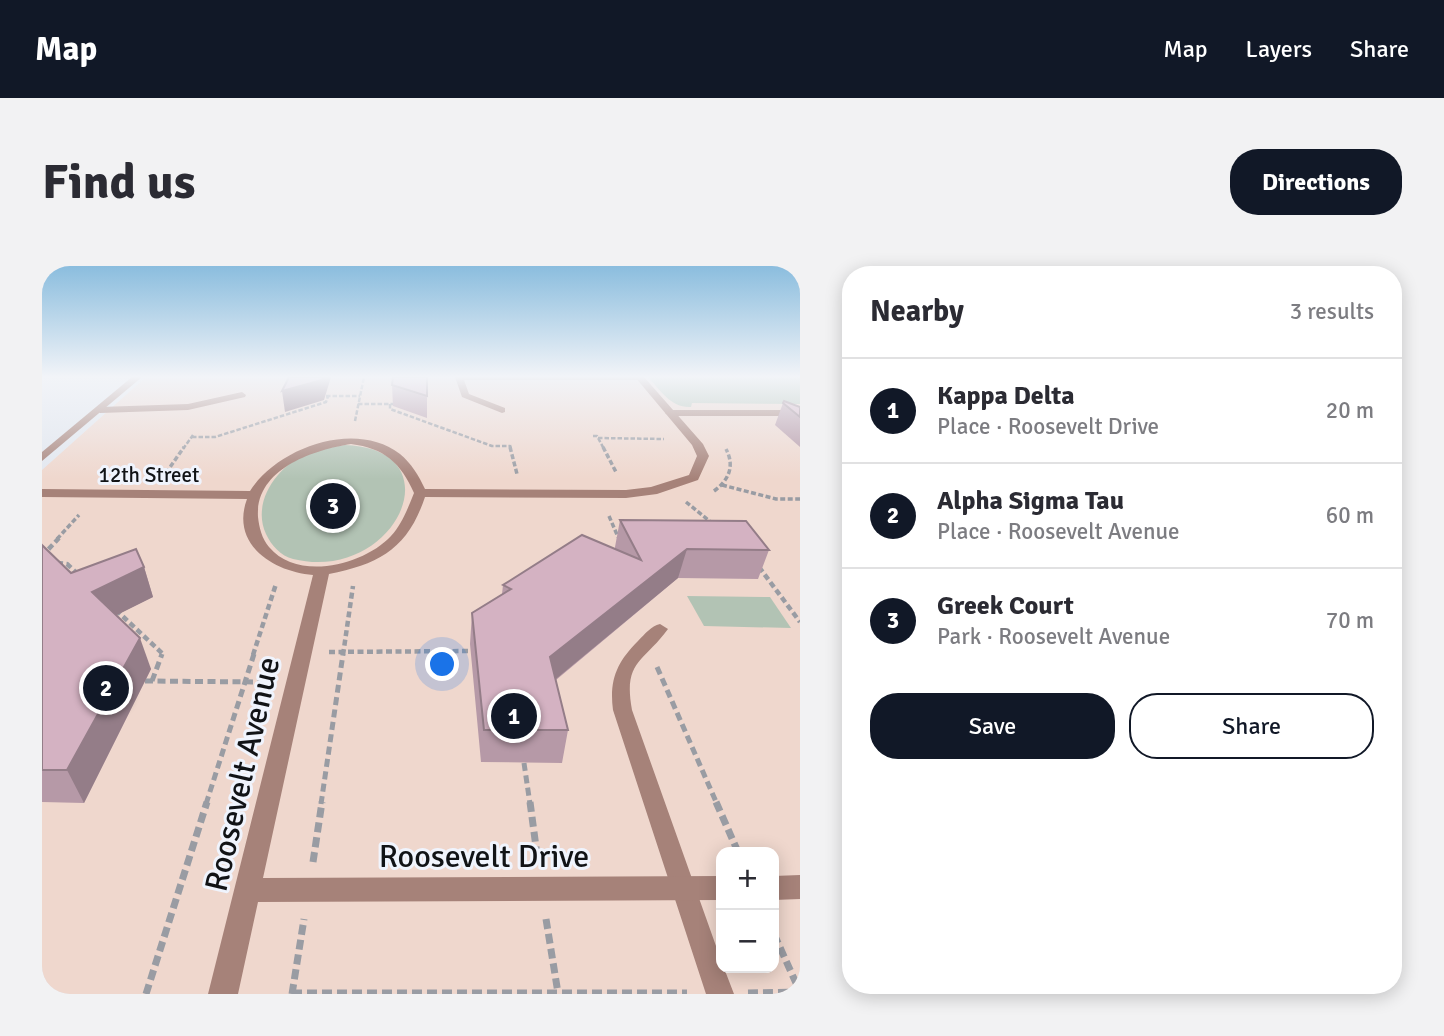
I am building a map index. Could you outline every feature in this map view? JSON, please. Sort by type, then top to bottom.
[{"type":"street","points":[[42,458],[99,411]]},
{"type":"street","points":[[420,493],[626,494],[675,484],[694,477],[702,456],[696,444],[670,413]]},
{"type":"street","points":[[332,442],[372,443],[395,455],[413,475],[420,493],[413,514],[392,543],[366,559],[322,569],[305,569],[284,564],[266,554],[258,542],[250,513],[262,483],[283,462],[332,442]]},
{"type":"street","name":"12th Street","points":[[42,493],[255,495]]},
{"type":"street","name":"Roosevelt Avenue","points":[[223,994],[322,569]]},
{"type":"street","points":[[779,888],[800,887]]},
{"type":"street","name":"Roosevelt Drive","points":[[247,890],[716,888]]},
{"type":"lane","points":[[670,413],[800,413]]},
{"type":"lane","points":[[653,635],[630,657],[620,676],[619,697],[627,729],[681,888],[720,993]]},
{"type":"path","points":[[160,481],[193,436],[215,437],[294,411]]},
{"type":"path","points":[[354,423],[357,411]]},
{"type":"path","points":[[396,411],[492,446],[510,445],[519,481]]},
{"type":"path","points":[[416,418],[422,416]]},
{"type":"path","points":[[243,423],[249,426]]},
{"type":"path","points":[[460,434],[466,432]]},
{"type":"path","points":[[593,436],[598,439],[620,479]]},
{"type":"path","points":[[598,439],[673,439]]},
{"type":"path","points":[[706,494],[722,485],[732,468],[723,445]]},
{"type":"path","points":[[722,485],[776,499],[800,499]]},
{"type":"path","points":[[676,494],[718,527]]},
{"type":"path","points":[[677,504],[697,498]]},
{"type":"path","points":[[42,556],[84,510]]},
{"type":"path","points":[[620,511],[607,510],[623,547]]},
{"type":"path","points":[[54,563],[66,564],[86,582]]},
{"type":"path","points":[[757,564],[800,622]]},
{"type":"path","points":[[146,994],[276,581],[270,579]]},
{"type":"path","points":[[353,582],[292,993],[800,993],[779,945]]},
{"type":"path","points":[[116,609],[164,655],[152,681]]},
{"type":"path","points":[[653,635],[736,847]]},
{"type":"path","points":[[328,652],[471,651]]},
{"type":"path","points":[[145,681],[264,682]]},
{"type":"shaded area","points":[[108,411],[800,411],[800,994],[42,994],[42,470]]},
{"type":"green space","points":[[345,445],[379,452],[399,468],[405,489],[400,513],[384,535],[360,552],[329,561],[293,559],[284,555],[271,542],[262,522],[262,510],[270,486],[287,466],[297,459],[308,453]]},
{"type":"green space","points":[[687,596],[770,597],[791,628],[704,626]]},
{"type":"building","points":[[620,520],[746,521],[769,550],[687,549],[550,657],[568,730],[484,730],[472,613],[511,589],[503,585],[582,535],[641,560]]},
{"type":"building","points":[[42,545],[71,573],[136,549],[144,567],[92,592],[140,638],[67,770],[42,770]]},
{"type":"place","name":"Greek Court","points":[[333,506]]},
{"type":"place","name":"Alpha Sigma Tau","points":[[106,688]]},
{"type":"place","name":"Kappa Delta","points":[[514,716]]}]
